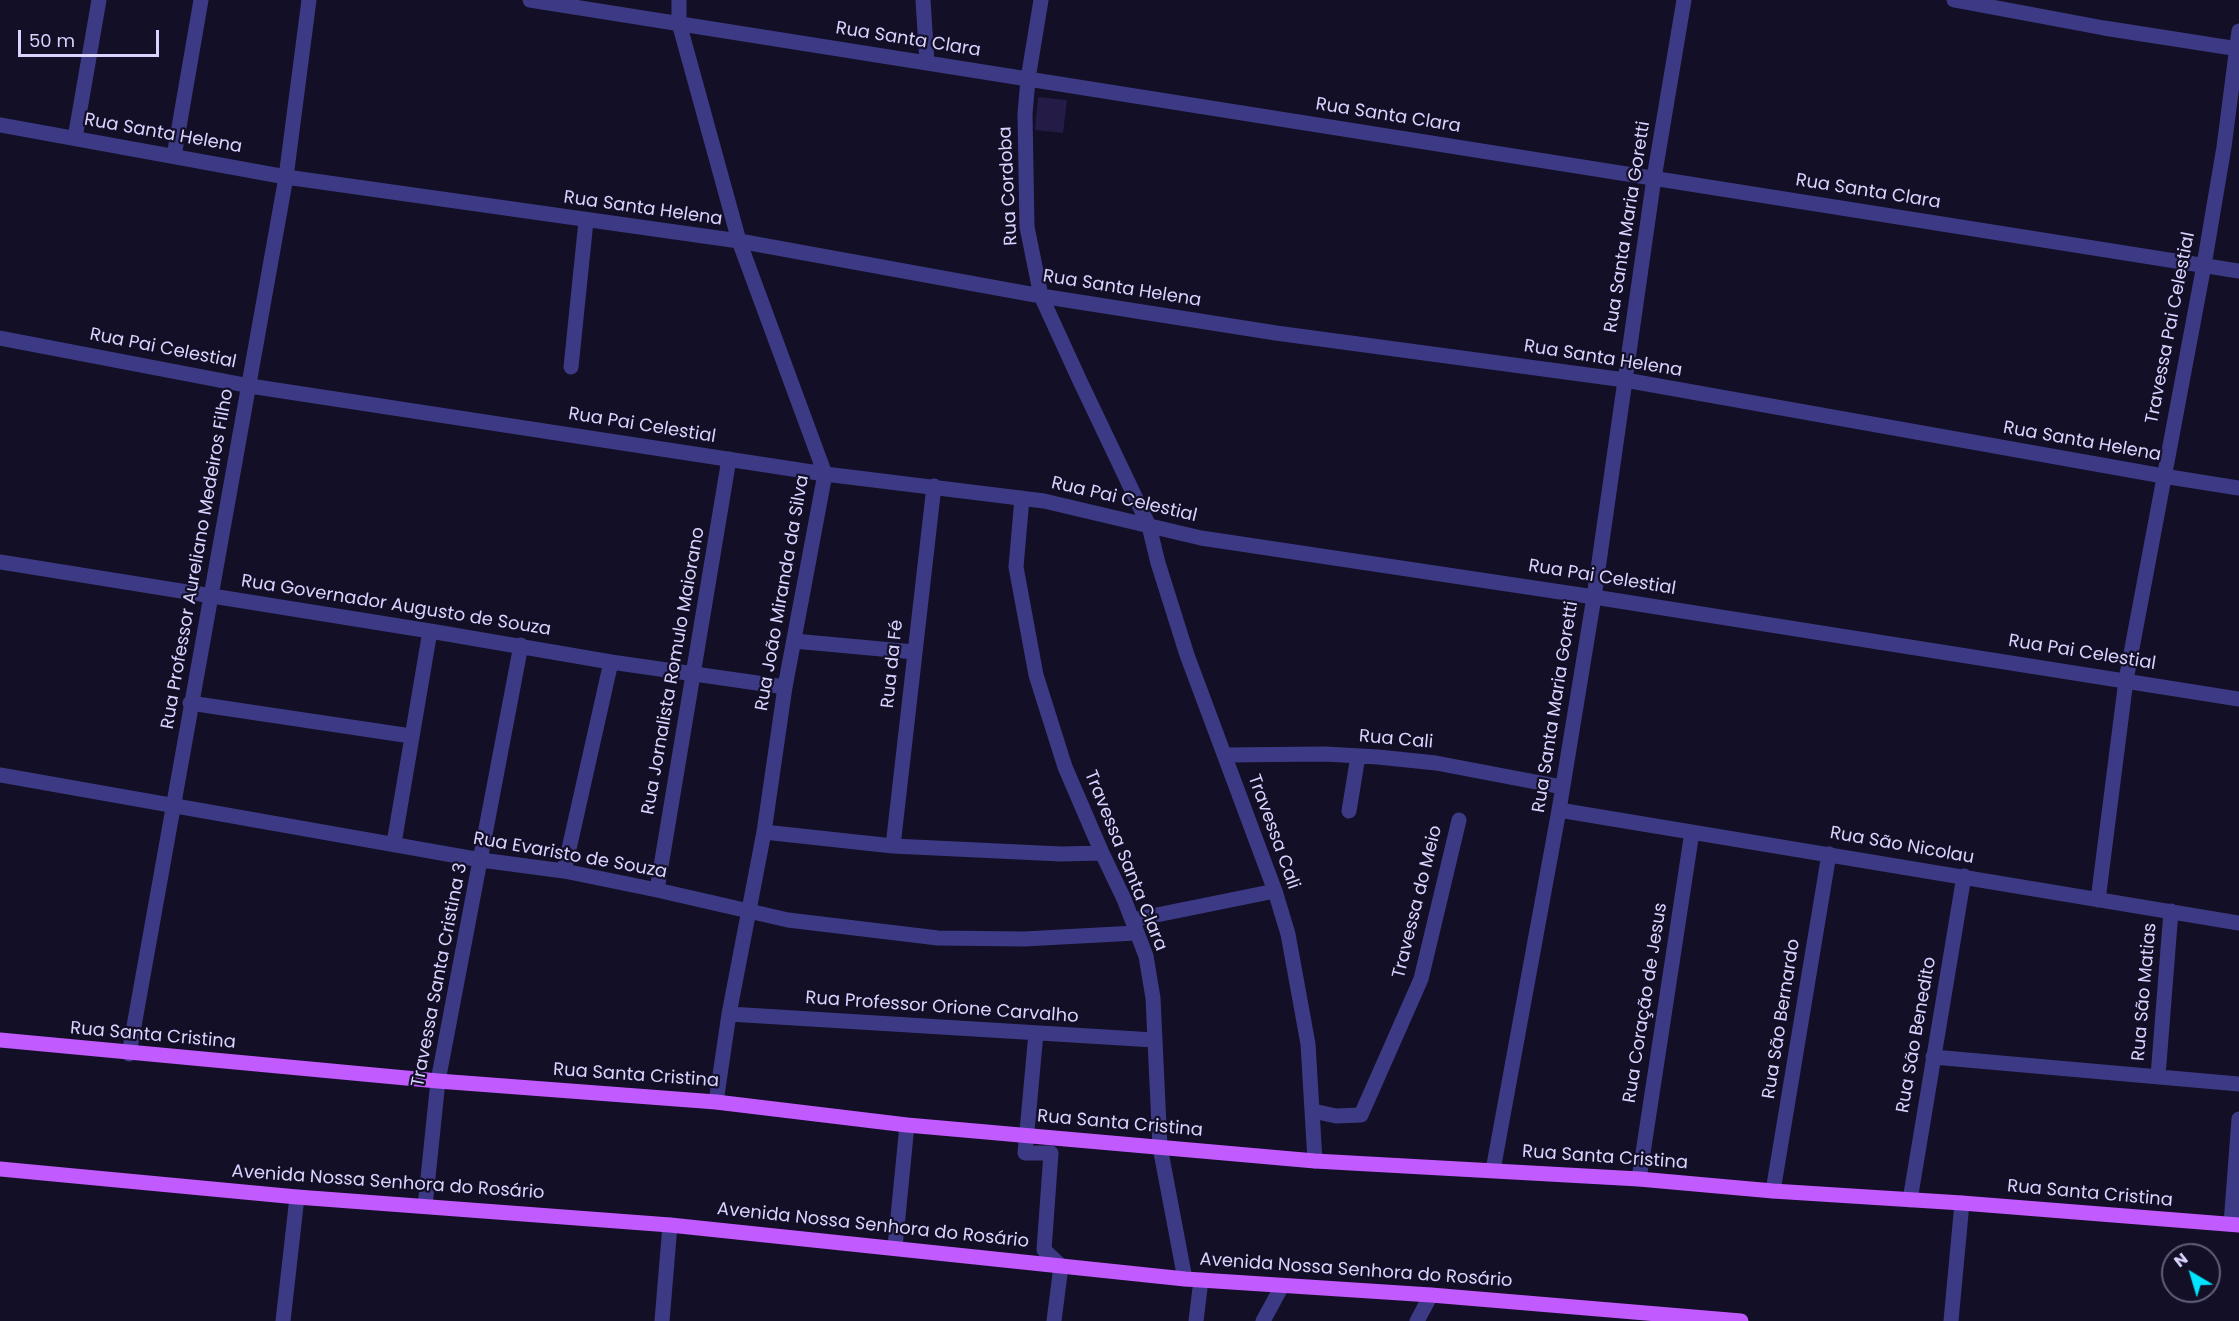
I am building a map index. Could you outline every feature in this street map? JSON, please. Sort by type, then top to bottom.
[{"type":"main road","name":"Rua Santa Cristina","points":[[0,1040],[129,1054],[438,1081],[716,1102],[906,1125],[1316,1161],[1639,1179],[2235,1225]]},
{"type":"main road","name":"Avenida Nossa Senhora do Rosário","points":[[0,1169],[297,1197],[670,1225],[1185,1279],[1431,1295],[1741,1321]]},
{"type":"street","points":[[75,138],[99,0]]},
{"type":"street","points":[[174,156],[201,0]]},
{"type":"street","name":"Rua Professor Aureliano Medeiros Filho","points":[[129,1054],[190,703],[250,386],[286,177],[309,0]]},
{"type":"street","name":"Rua Santa Clara","points":[[530,0],[2239,271]]},
{"type":"street","name":"Rua João Miranda da Silva","points":[[679,0],[679,23],[739,242],[825,474],[786,687],[764,832],[729,1014],[716,1102]]},
{"type":"street","points":[[923,0],[927,63]]},
{"type":"street","name":"Rua Cordoba","points":[[1041,0],[1028,79],[1025,114],[1027,227],[1041,296],[1149,526]]},
{"type":"street","name":"Rua Santa Maria Goretti","points":[[1494,1170],[1594,597],[1654,178],[1684,0]]},
{"type":"street","points":[[1953,0],[2238,49]]},
{"type":"street","name":"Travessa Pai Celestial","points":[[2098,900],[2126,680],[2204,265],[2224,147],[2239,32]]},
{"type":"street","name":"Rua Santa Helena","points":[[0,124],[286,177],[739,242],[1041,296],[1276,333],[1625,380],[2239,488]]},
{"type":"street","points":[[571,367],[586,221]]},
{"type":"street","name":"Rua Pai Celestial","points":[[0,338],[250,386],[825,474],[1044,501],[1202,538],[1594,597],[2239,699]]},
{"type":"street","name":"Rua Jornalista Romulo Maiorano","points":[[657,890],[729,459]]},
{"type":"street","name":"Rua da Fé","points":[[893,846],[934,486]]},
{"type":"street","name":"Travessa Santa Clara","points":[[1022,498],[1016,567],[1036,675],[1065,767],[1146,956],[1153,998],[1160,1147],[1185,1279]]},
{"type":"street","name":"Travessa Cali","points":[[1149,526],[1186,655],[1275,891],[1288,933],[1308,1044],[1316,1161]]},
{"type":"street","name":"Rua Governador Augusto de Souza","points":[[0,562],[520,645],[611,662],[786,687]]},
{"type":"street","points":[[394,843],[430,631]]},
{"type":"street","points":[[794,641],[914,652]]},
{"type":"street","name":"Travessa Santa Cristina 3","points":[[425,1206],[438,1081],[520,645]]},
{"type":"street","points":[[564,871],[611,662]]},
{"type":"street","points":[[190,703],[411,736]]},
{"type":"street","name":"Rua Cali","points":[[1225,755],[1358,756],[1436,763],[1562,787]]},
{"type":"street","points":[[1349,810],[1358,756]]},
{"type":"street","name":"Rua Evaristo de Souza","points":[[0,775],[481,860],[564,871],[788,920],[938,938],[1024,939],[1134,927],[1275,891]]},
{"type":"street","name":"Rua São Nicolau","points":[[1558,810],[2239,923]]},
{"type":"street","name":"Travessa do Meio","points":[[1313,1111],[1336,1116],[1361,1115],[1421,979],[1459,820]]},
{"type":"street","points":[[764,832],[893,846],[1060,854],[1102,853]]},
{"type":"street","name":"Rua Coração de Jesus","points":[[1639,1179],[1692,832]]},
{"type":"street","name":"Rua São Bernardo","points":[[1773,1191],[1829,854]]},
{"type":"street","name":"Rua São Benedito","points":[[1910,1200],[1964,876]]},
{"type":"street","name":"Rua São Matias","points":[[2158,1076],[2171,911]]},
{"type":"street","name":"Rua Professor Orione Carvalho","points":[[729,1014],[1154,1040]]},
{"type":"street","points":[[1036,1033],[1025,1153],[1051,1153],[1044,1250],[1061,1266],[1054,1321]]},
{"type":"street","points":[[1933,1057],[2239,1084]]},
{"type":"street","points":[[2235,1225],[2239,1119]]},
{"type":"street","points":[[895,1247],[906,1125]]},
{"type":"street","points":[[283,1321],[297,1197]]},
{"type":"street","points":[[1951,1321],[1962,1203]]},
{"type":"street","points":[[662,1321],[670,1225]]},
{"type":"street","points":[[1196,1321],[1201,1280]]},
{"type":"street","points":[[1263,1321],[1282,1286]]},
{"type":"street","points":[[1417,1321],[1431,1295]]},
{"type":"building","points":[[1038,97],[1067,100],[1063,133],[1035,130]]}]
